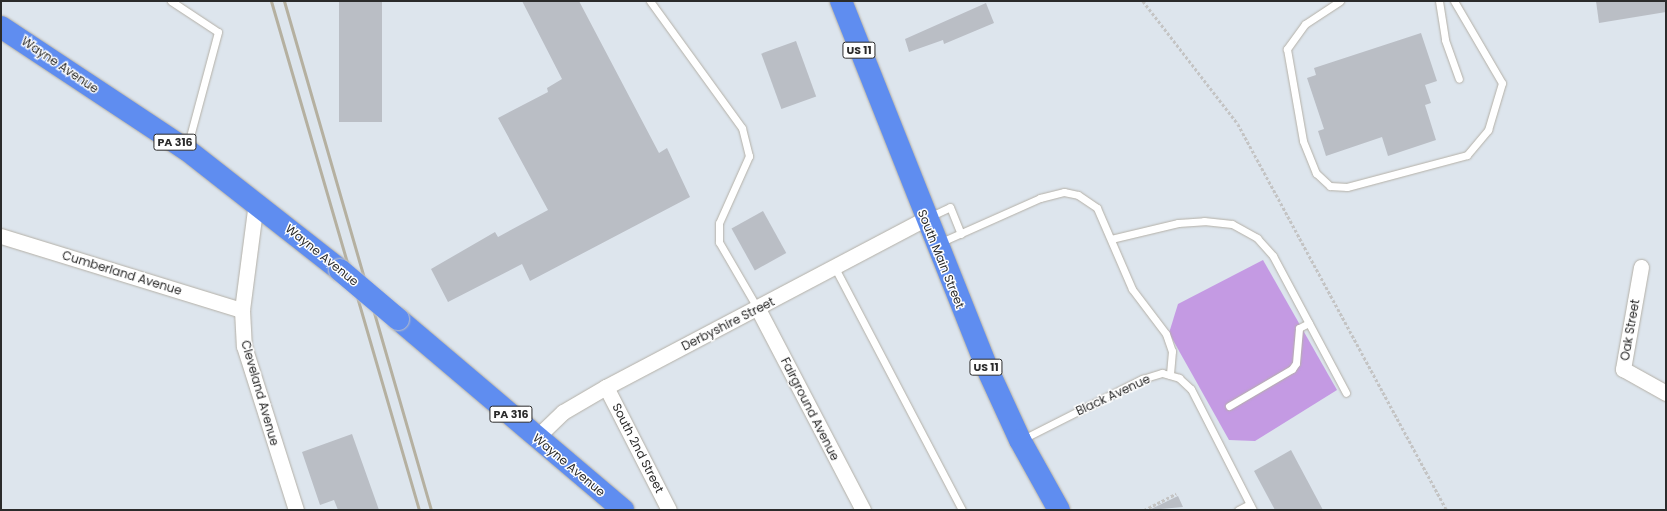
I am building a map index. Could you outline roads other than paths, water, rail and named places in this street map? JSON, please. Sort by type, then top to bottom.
[{"type":"main road","name":"South Main Street","points":[[840,1],[935,245],[1020,440],[1059,510]]},
{"type":"main road","name":"Wayne Avenue","points":[[1,27],[187,150],[256,202],[340,270],[623,510]]},
{"type":"street","name":"Cleveland Avenue","points":[[256,202],[242,310],[244,346],[296,510]]},
{"type":"street","name":"Derbyshire Street","points":[[537,437],[563,412],[606,387],[758,309],[924,219]]},
{"type":"street","name":"Cumberland Avenue","points":[[1,236],[242,310]]},
{"type":"street","name":"Oak Street","points":[[1641,267],[1624,369],[1666,393]]},
{"type":"street","name":"Fairground Avenue","points":[[758,309],[863,510]]},
{"type":"street","name":"South 2nd Street","points":[[606,387],[669,510]]},
{"type":"lane","points":[[170,1],[218,32],[187,150]]},
{"type":"lane","points":[[650,1],[742,128],[749,156],[719,223],[719,242],[758,309]]},
{"type":"lane","points":[[1340,1],[1305,24],[1287,49],[1303,142],[1316,173],[1330,186],[1347,187],[1467,155],[1488,130],[1502,84],[1454,1]]},
{"type":"lane","points":[[1439,1],[1445,40],[1459,80]]},
{"type":"lane","points":[[935,245],[1040,198],[1064,192],[1078,195],[1097,208],[1132,289],[1166,334],[1172,351],[1170,375],[1191,389],[1251,507],[1238,510]]},
{"type":"lane","points":[[924,219],[950,207],[961,234]]},
{"type":"lane","points":[[1111,239],[1178,223],[1232,224],[1257,238],[1273,256],[1346,393]]},
{"type":"lane","points":[[835,268],[962,510]]},
{"type":"lane","points":[[1229,406],[1292,368],[1296,363],[1299,328],[1309,323]]},
{"type":"lane","name":"Black Avenue","points":[[1020,440],[1142,379],[1162,373],[1170,375]]},
{"type":"railway","points":[[271,1],[419,510]]},
{"type":"railway","points":[[284,1],[431,510]]}]
